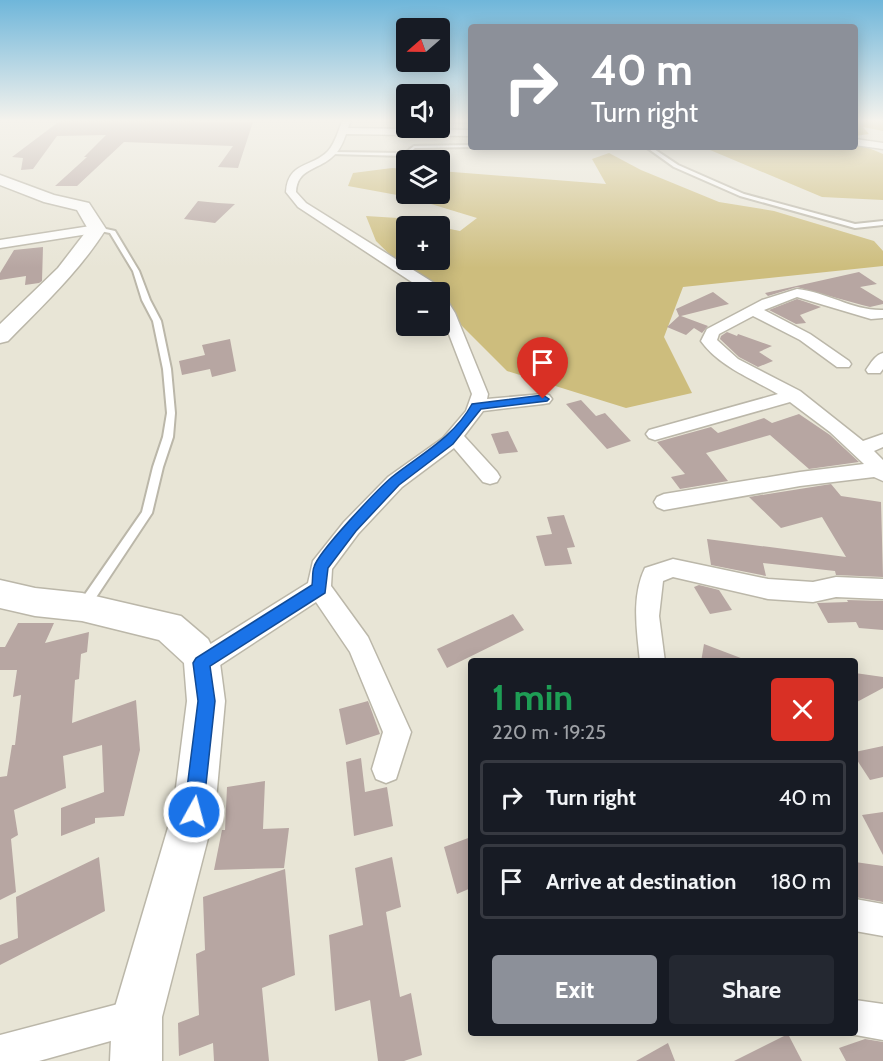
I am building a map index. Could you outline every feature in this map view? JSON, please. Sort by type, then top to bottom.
[{"type":"main road","points":[[0,180],[50,199],[82,206],[97,229],[88,244],[61,274],[0,336]]},
{"type":"main road","points":[[0,594],[35,602],[82,607],[169,627],[196,650],[202,663],[206,701],[194,812],[136,1017],[136,1061]]},
{"type":"street","points":[[301,170],[293,179],[291,192],[298,201],[423,282]]},
{"type":"street","points":[[0,244],[97,229]]},
{"type":"street","points":[[881,472],[861,449],[794,395],[726,357],[715,349],[710,341],[712,332],[788,294],[797,293],[856,313],[883,314]]},
{"type":"street","points":[[754,311],[805,337],[843,364]]},
{"type":"street","points":[[386,769],[398,732],[359,645],[320,588],[321,567],[351,528],[395,482],[454,436],[474,413],[480,394],[450,318]]},
{"type":"street","points":[[655,434],[794,395]]},
{"type":"street","points":[[476,406],[543,399]]},
{"type":"street","points":[[454,436],[490,477]]},
{"type":"street","points":[[861,449],[883,440]]},
{"type":"street","points":[[664,502],[800,479],[881,472]]},
{"type":"street","points":[[652,658],[647,616],[652,575],[673,568],[768,589],[813,592],[836,587],[883,589]]},
{"type":"street","points":[[202,663],[320,588]]},
{"type":"street","points":[[858,916],[883,920]]},
{"type":"street","points":[[0,1053],[136,1017]]},
{"type":"street","points":[[858,1018],[883,1022]]},
{"type":"lane","points":[[686,170],[742,195],[855,226],[883,223]]},
{"type":"lane","points":[[82,607],[147,513],[168,437],[171,413],[167,369],[157,321],[146,300],[136,271],[112,231],[97,229]]},
{"type":"shaded area","points":[[396,170],[396,195],[348,186],[353,173]]},
{"type":"shaded area","points":[[598,170],[640,170],[719,202],[774,211],[874,241],[883,251],[883,266],[683,287],[664,337],[692,393],[626,408],[507,371],[450,314],[450,282],[418,282],[406,270],[450,270],[450,229],[460,231],[477,218],[431,204],[450,204],[450,172],[606,184]]},
{"type":"shaded area","points":[[757,170],[883,170],[883,200],[822,197]]},
{"type":"shaded area","points":[[366,216],[396,218],[396,261],[376,241]]},
{"type":"building","points":[[73,170],[95,170],[77,186],[55,186]]},
{"type":"building","points":[[198,201],[235,204],[215,223],[184,219]]},
{"type":"building","points":[[43,247],[42,281],[25,285],[26,276],[0,280],[0,273],[14,250]]},
{"type":"building","points":[[859,272],[877,284],[860,287],[883,301],[883,304],[870,307],[797,287],[768,296],[765,293]]},
{"type":"building","points":[[713,292],[729,304],[681,316],[708,326],[702,333],[694,328],[686,335],[667,327],[679,316],[676,309]]},
{"type":"building","points":[[797,299],[821,307],[800,315],[806,323],[796,324],[769,310]]},
{"type":"building","points":[[727,332],[772,346],[759,352],[773,361],[758,367],[739,357],[720,339]]},
{"type":"building","points":[[230,339],[236,371],[212,377],[210,369],[182,375],[179,361],[205,355],[202,345]]},
{"type":"building","points":[[581,400],[596,416],[605,413],[631,441],[607,449],[566,404]]},
{"type":"building","points":[[799,414],[830,435],[859,462],[809,469],[770,435],[706,453],[728,481],[680,489],[671,477],[685,474],[657,442],[711,427],[718,433],[764,418],[772,423]]},
{"type":"building","points":[[508,431],[518,452],[499,454],[491,434]]},
{"type":"building","points":[[831,484],[841,496],[881,502],[883,577],[836,575],[835,571],[763,563],[766,576],[711,565],[707,539],[846,557],[822,517],[781,528],[749,497]]},
{"type":"building","points":[[564,515],[575,547],[567,548],[572,564],[545,566],[536,536],[552,534],[547,517]]},
{"type":"building","points":[[699,585],[719,590],[732,610],[710,614],[694,587]]},
{"type":"building","points":[[847,600],[883,601],[883,630],[859,628],[856,622],[828,623],[817,603],[848,602]]},
{"type":"building","points":[[513,614],[524,630],[447,668],[437,649]]},
{"type":"building","points":[[18,623],[54,623],[45,643],[89,632],[87,652],[81,654],[79,679],[75,680],[72,723],[136,700],[140,750],[124,816],[95,818],[95,823],[61,836],[61,808],[104,792],[102,745],[63,756],[66,788],[14,810],[18,835],[11,839],[16,892],[0,900],[0,777],[7,776],[12,745],[15,745],[21,695],[13,697],[17,670],[0,670],[0,647],[5,647]]},
{"type":"building","points":[[704,644],[741,658],[702,658]]},
{"type":"building","points":[[858,673],[883,677],[883,688],[858,701]]},
{"type":"building","points":[[368,701],[380,734],[346,745],[339,709]]},
{"type":"building","points":[[883,746],[883,777],[870,780],[858,762],[858,751]]},
{"type":"building","points":[[361,758],[365,792],[387,787],[393,826],[354,836],[346,762]]},
{"type":"building","points":[[265,781],[263,829],[289,828],[284,868],[214,870],[222,830],[225,830],[227,787]]},
{"type":"building","points":[[883,812],[883,855],[862,815]]},
{"type":"building","points":[[468,838],[468,889],[457,894],[444,847]]},
{"type":"building","points":[[99,857],[105,911],[0,965],[0,945],[18,938],[16,897]]},
{"type":"building","points":[[392,857],[401,907],[386,912],[400,997],[411,993],[422,1055],[404,1061],[378,1061],[370,1000],[335,1011],[329,935],[363,925],[355,868]]},
{"type":"building","points":[[858,862],[883,866],[883,902],[858,898]]},
{"type":"building","points":[[285,869],[295,975],[262,988],[269,1061],[214,1061],[213,1043],[179,1056],[178,1023],[199,1015],[196,954],[205,950],[203,897]]},
{"type":"building","points":[[784,1036],[789,1036],[802,1061],[734,1061]]},
{"type":"building","points":[[865,1039],[883,1042],[883,1061],[846,1061],[839,1048]]},
{"type":"building","points":[[668,1043],[675,1061],[636,1061]]},
{"type":"route","points":[[194,812],[206,701],[202,663],[320,588],[321,567],[351,528],[395,482],[449,442],[474,413],[476,406],[543,399]]}]
